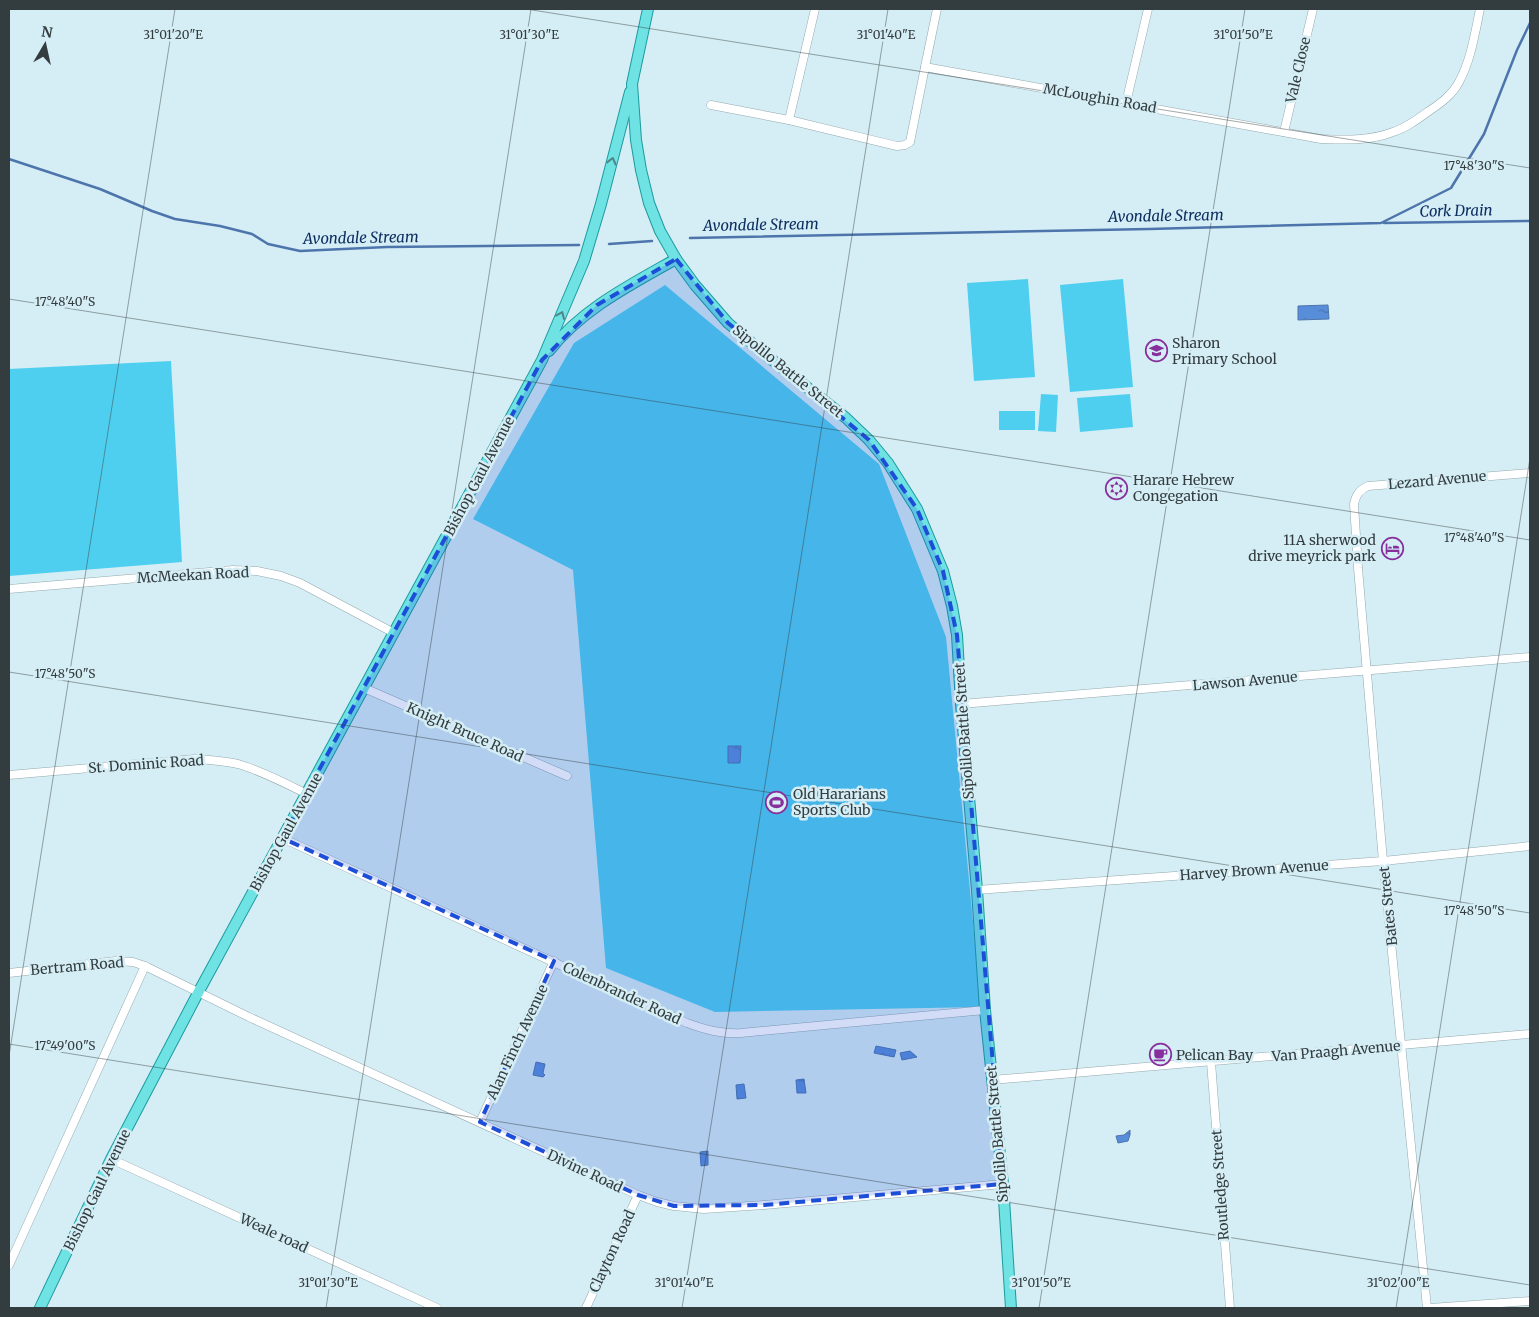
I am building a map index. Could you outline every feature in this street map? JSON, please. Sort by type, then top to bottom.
[{"type":"main road","points":[[542,360],[584,261],[632,84],[648,9]]},
{"type":"main road","points":[[542,360],[572,326],[597,305],[676,259],[660,231],[647,195],[636,140],[632,84]]},
{"type":"main road","name":"Sipolilo Battle Street","points":[[676,259],[695,285],[728,322],[766,355],[846,418],[869,440],[888,463],[917,509],[943,571],[957,634],[985,1010],[1003,1184],[1011,1308]]},
{"type":"main road","name":"Bishop Gaul Avenue","points":[[40,1308],[111,1159],[198,993],[542,360]]},
{"type":"street","points":[[789,120],[816,9]]},
{"type":"street","points":[[711,105],[789,120],[897,146],[905,145],[910,142],[938,9]]},
{"type":"street","points":[[1126,103],[1148,9]]},
{"type":"street","name":"Vale Close","points":[[1284,132],[1313,9]]},
{"type":"street","name":"McLoughin Road","points":[[925,67],[1321,139],[1368,138],[1394,132],[1416,121],[1445,100],[1458,84],[1468,62],[1480,9]]},
{"type":"street","name":"Lezard Avenue","points":[[1354,504],[1360,489],[1368,486],[1530,473]]},
{"type":"street","name":"Bates Street","points":[[1354,504],[1383,861],[1429,1308]]},
{"type":"street","name":"McMeekan Road","points":[[9,589],[234,570],[257,571],[281,576],[300,583],[394,633]]},
{"type":"street","name":"Lawson Avenue","points":[[961,704],[1530,657]]},
{"type":"street","name":"Knight Bruce Road","points":[[364,688],[567,776]]},
{"type":"street","name":"St. Dominic Road","points":[[9,775],[214,760],[238,764],[307,794]]},
{"type":"street","name":"Colenbrander Road","points":[[282,838],[687,1023],[724,1034],[985,1010]]},
{"type":"street","name":"Harvey Brown Avenue","points":[[977,890],[1383,861],[1530,846]]},
{"type":"street","name":"Bertram Road","points":[[9,972],[116,961],[132,962],[145,966],[198,993]]},
{"type":"street","name":"Alan Finch Avenue","points":[[480,1122],[554,961]]},
{"type":"street","points":[[9,1265],[145,966]]},
{"type":"street","name":"Divine Road","points":[[198,993],[638,1195],[657,1202],[704,1209],[1003,1184]]},
{"type":"street","name":"Van Praagh Avenue","points":[[992,1080],[1530,1034]]},
{"type":"street","name":"Routledge Street","points":[[1211,1062],[1230,1308]]},
{"type":"street","name":"Weale road","points":[[111,1159],[437,1308]]},
{"type":"street","name":"Clayton Road","points":[[586,1308],[638,1195]]},
{"type":"street","points":[[1429,1308],[1530,1301]]},
{"type":"highlighted area","points":[[676,259],[728,323],[869,440],[917,509],[943,571],[957,635],[1003,1184],[764,1205],[674,1206],[638,1195],[480,1122],[554,961],[282,838],[542,360],[597,305]]},
{"type":"shaded area","points":[[1028,279],[1035,377],[974,381],[967,283]]},
{"type":"shaded area","points":[[1123,279],[1133,387],[1070,392],[1060,285]]},
{"type":"shaded area","name":"Old Hararians Sports Club","points":[[665,285],[879,464],[946,637],[981,1007],[715,1012],[606,968],[573,570],[473,519],[574,343]]},
{"type":"shaded area","points":[[171,361],[182,562],[9,576],[9,369]]},
{"type":"shaded area","points":[[1041,394],[1058,395],[1056,432],[1038,431]]},
{"type":"shaded area","points":[[1130,394],[1133,427],[1080,432],[1077,398]]},
{"type":"shaded area","points":[[999,411],[1035,411],[1035,430],[999,430]]},
{"type":"water","points":[[1328,305],[1329,319],[1298,320],[1298,306]]},
{"type":"water","points":[[728,746],[741,746],[740,763],[728,763]]},
{"type":"water","points":[[876,1046],[896,1050],[894,1057],[874,1053]]},
{"type":"water","points":[[910,1051],[917,1057],[902,1060],[900,1053]]},
{"type":"water","points":[[536,1062],[545,1064],[543,1073],[545,1075],[543,1077],[533,1075]]},
{"type":"water","points":[[804,1079],[806,1093],[797,1093],[796,1080]]},
{"type":"water","points":[[744,1084],[746,1098],[737,1099],[736,1085]]},
{"type":"water","points":[[1130,1130],[1128,1141],[1118,1143],[1116,1136],[1124,1135]]},
{"type":"water","points":[[708,1151],[708,1165],[701,1166],[700,1152]]},
{"type":"waterway","name":"Avondale Stream","points":[[690,238],[1381,223],[1451,188],[1484,134],[1517,50],[1530,23]]},
{"type":"waterway","name":"Avondale Stream","points":[[9,159],[100,189],[175,219],[220,226],[252,234],[268,244],[300,251],[387,247],[579,245]]},
{"type":"waterway","name":"Cork Drain","points":[[1384,223],[1530,221]]},
{"type":"waterway","name":"Avondale Stream","points":[[609,244],[652,241]]},
{"type":"place","name":"Sharon Primary School","points":[[1156,351]]},
{"type":"place","name":"Harare Hebrew Congegation","points":[[1117,488]]},
{"type":"place","name":"11A sherwood drive meyrick park","points":[[1392,548]]},
{"type":"place","name":"Old Hararians Sports Club","points":[[777,802]]},
{"type":"place","name":"Pelican Bay","points":[[1160,1055]]}]
